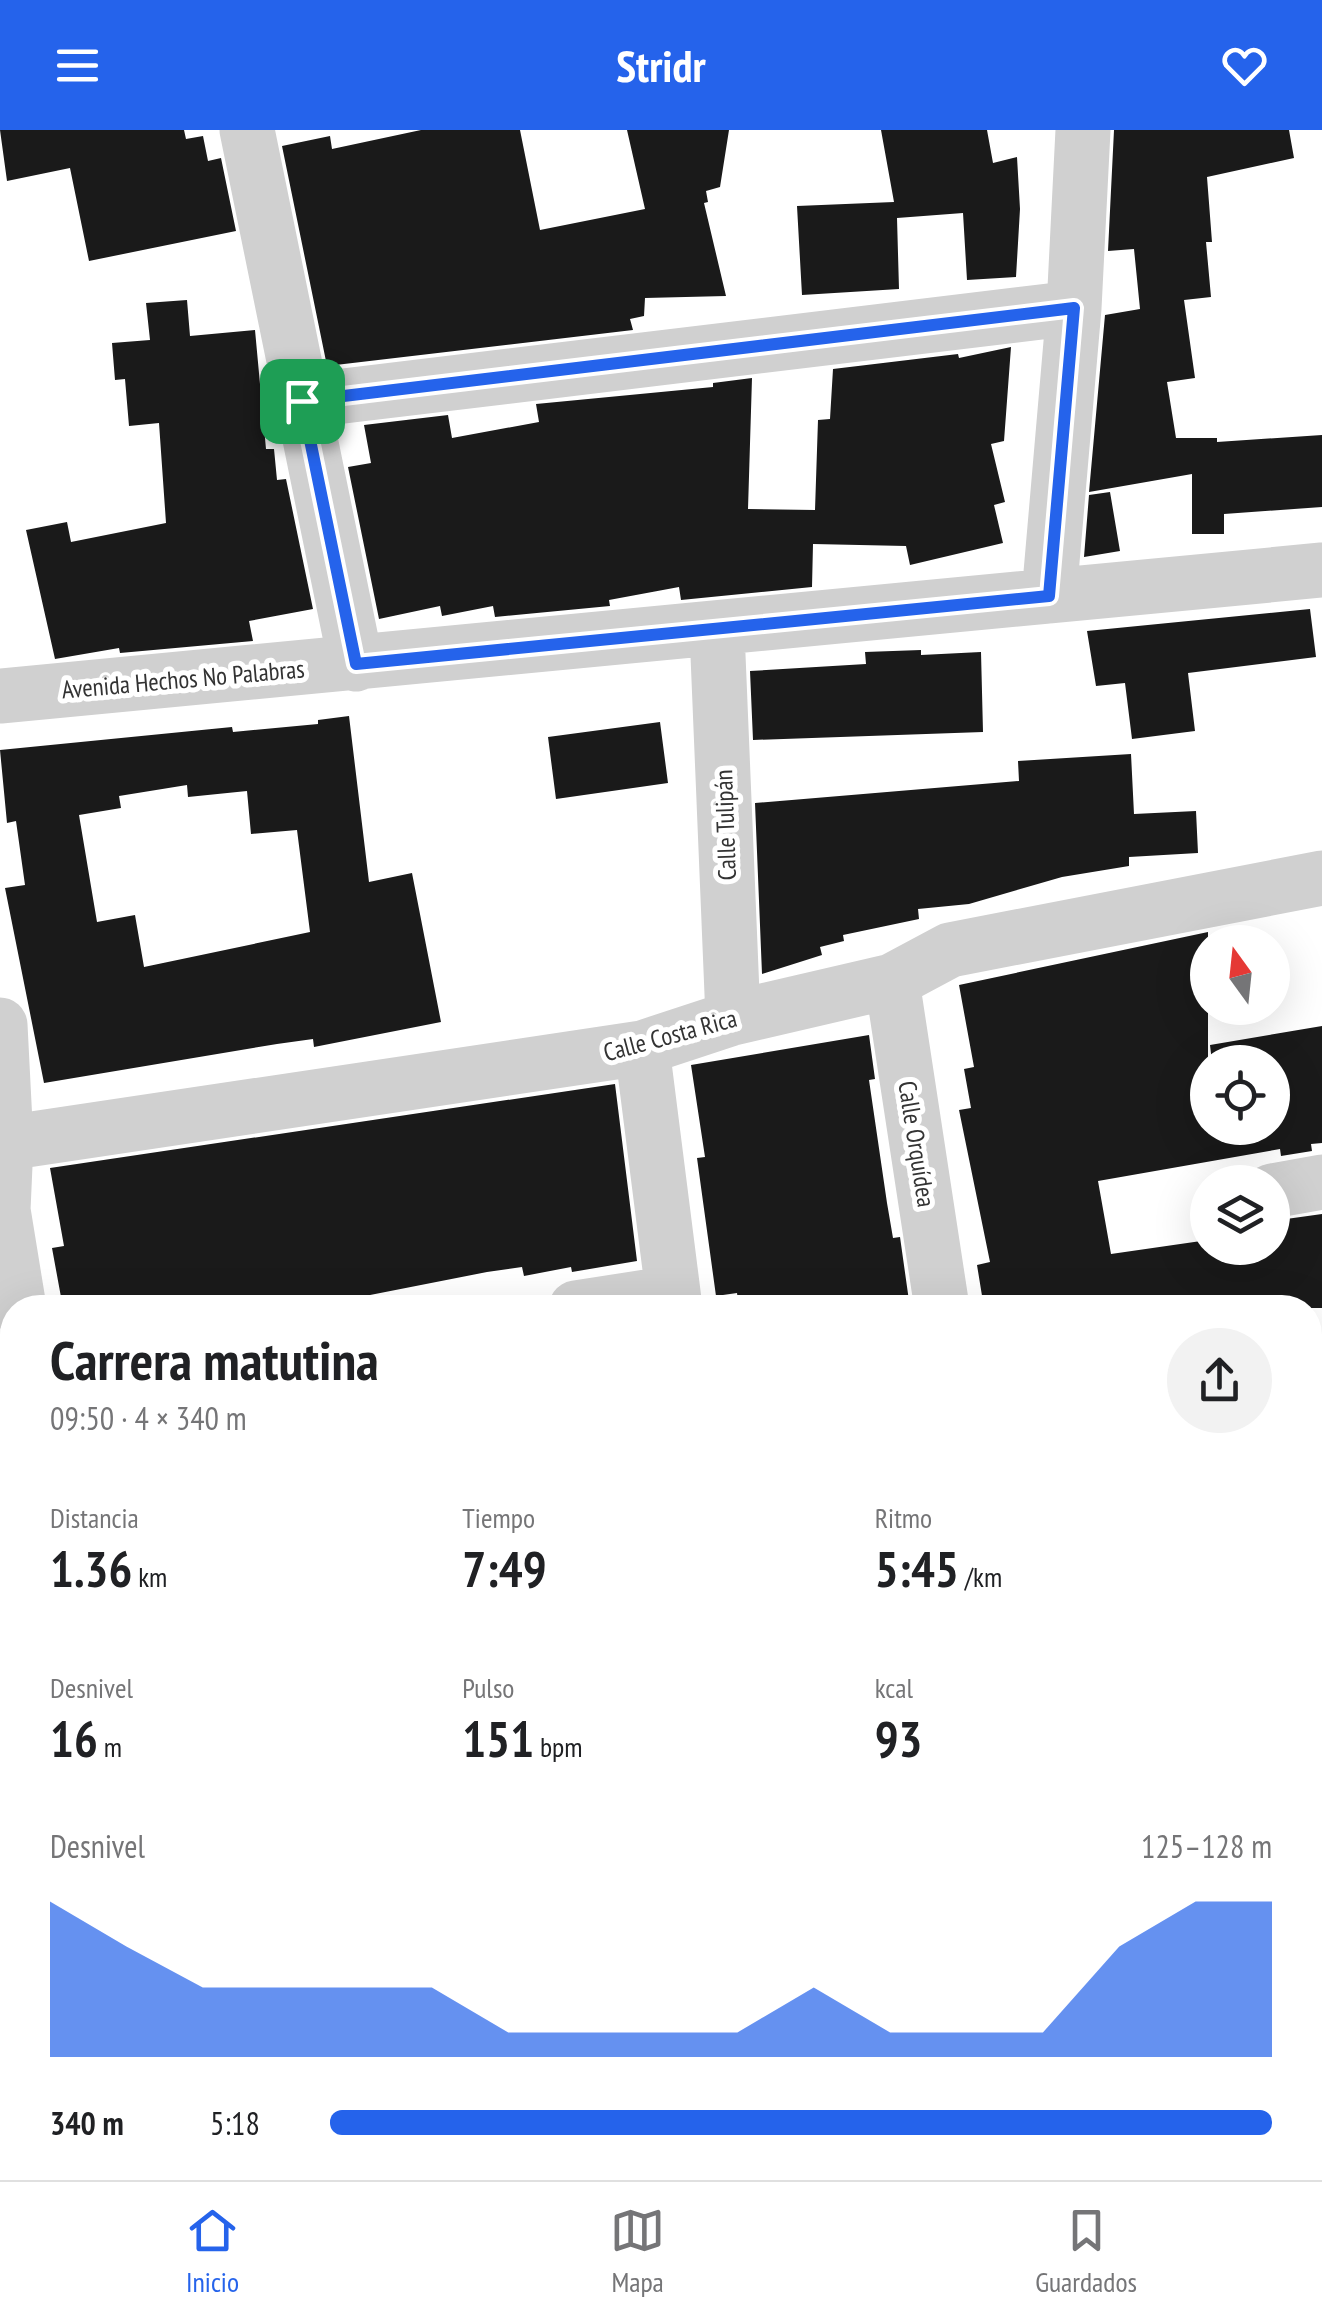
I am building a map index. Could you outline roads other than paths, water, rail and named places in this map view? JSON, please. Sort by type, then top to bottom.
[{"type":"street","points":[[247,130],[356,664]]},
{"type":"street","points":[[1049,596],[1074,308],[1083,130]]},
{"type":"street","points":[[302,401],[1074,308]]},
{"type":"street","name":"Avenida Hechos No Palabras","points":[[0,696],[716,631],[1322,570]]},
{"type":"street","name":"Calle Tulipán","points":[[716,631],[733,1018]]},
{"type":"street","name":"Calle Costa Rica","points":[[6,1144],[642,1048],[733,1018],[892,981],[950,950],[1322,878]]},
{"type":"street","name":"Calle Orquídea","points":[[892,981],[940,1295]]},
{"type":"street","points":[[0,1025],[6,1144],[2,1210],[17,1295]]},
{"type":"street","points":[[642,1048],[673,1295]]},
{"type":"street","points":[[1290,1188],[1322,1182]]}]
